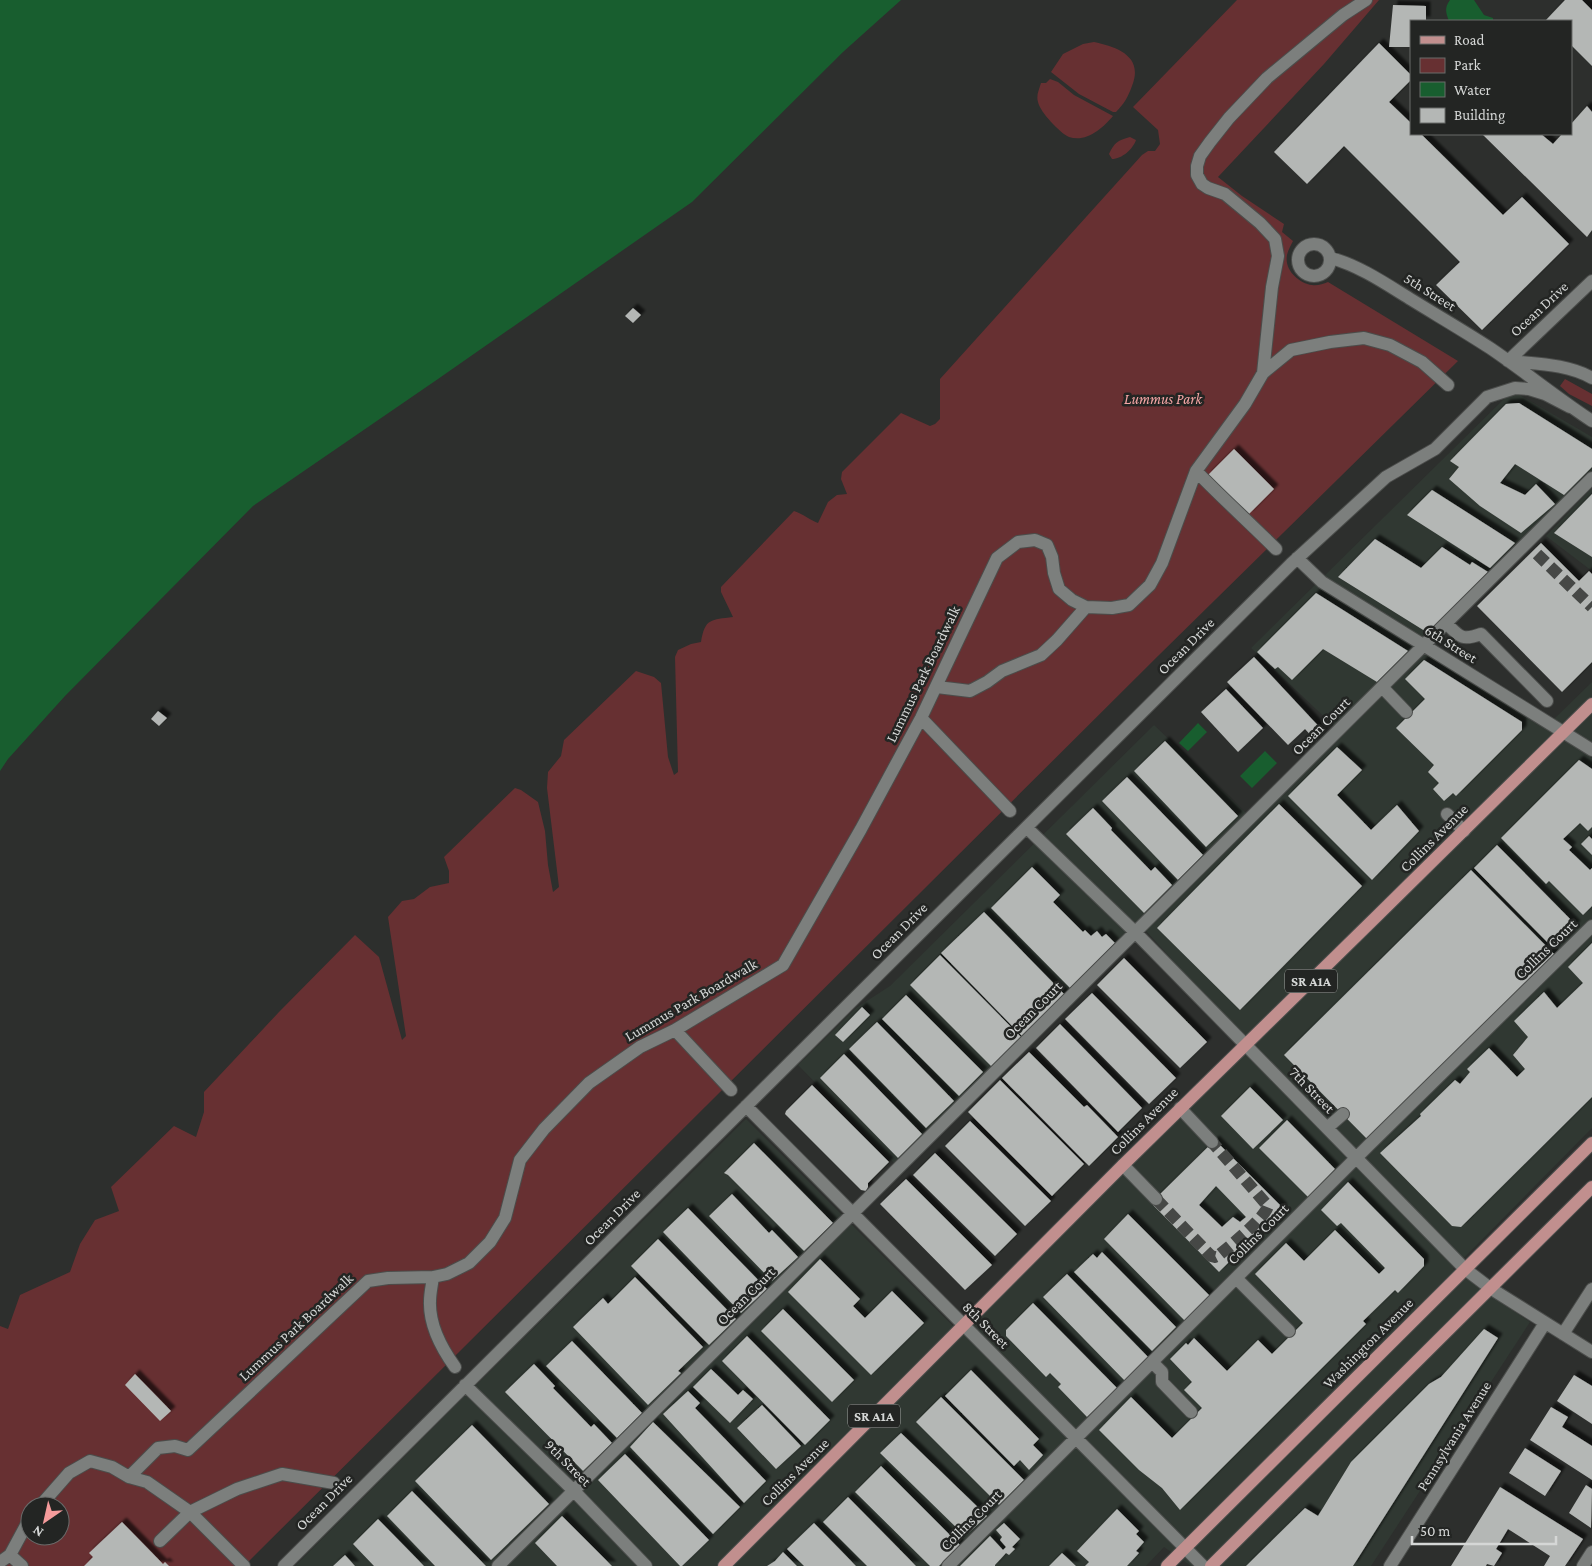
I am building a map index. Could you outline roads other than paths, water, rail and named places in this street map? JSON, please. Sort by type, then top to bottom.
[{"type":"main road","name":"Collins Avenue","points":[[724,1566],[1180,1108],[1592,704]]},
{"type":"main road","name":"Washington Avenue","points":[[1167,1566],[1592,1143]]},
{"type":"main road","points":[[1212,1566],[1592,1187]]},
{"type":"street","name":"Lummus Park Boardwalk","points":[[1263,373],[1272,287],[1278,256],[1275,239],[1260,223],[1226,194],[1202,184],[1197,175],[1197,166],[1200,156],[1229,118],[1267,78],[1343,15],[1366,0]]},
{"type":"street","name":"5th Street","points":[[1331,258],[1370,274],[1488,347],[1592,421]]},
{"type":"street","name":"Ocean Drive","points":[[1508,361],[1592,281]]},
{"type":"street","name":"Lummus Park Boardwalk","points":[[129,1477],[158,1448],[175,1446],[188,1450],[368,1281],[388,1278],[433,1277],[446,1274],[469,1263],[490,1242],[505,1218],[520,1160],[544,1129],[590,1083],[640,1047],[675,1030],[783,965],[861,829],[921,718],[997,558],[1018,542],[1035,540],[1047,546],[1052,557],[1059,589],[1072,600],[1086,607],[1112,608],[1129,605],[1150,585],[1162,563],[1196,471],[1245,404],[1263,373],[1291,350],[1330,342],[1364,338],[1390,345],[1422,362],[1448,385]]},
{"type":"street","name":"5th Street","points":[[1508,361],[1579,370],[1592,378]]},
{"type":"street","name":"Ocean Drive","points":[[284,1566],[1297,558],[1386,477],[1435,449],[1487,397],[1514,388],[1545,394],[1570,407]]},
{"type":"street","points":[[1196,471],[1220,497],[1276,549]]},
{"type":"street","name":"Ocean Court","points":[[498,1566],[1134,932],[1383,688],[1592,478]]},
{"type":"street","name":"6th Street","points":[[1297,558],[1322,582],[1592,750]]},
{"type":"street","points":[[937,687],[970,691],[1002,671],[1040,655],[1086,607]]},
{"type":"street","points":[[1447,624],[1460,637],[1470,638],[1481,634],[1547,701]]},
{"type":"street","points":[[1383,688],[1406,712]]},
{"type":"street","points":[[921,718],[1010,811]]},
{"type":"street","points":[[1447,814],[1464,831]]},
{"type":"street","name":"7th Street","points":[[1027,828],[1134,932],[1465,1269],[1490,1288],[1592,1352]]},
{"type":"street","name":"Collins Court","points":[[948,1566],[1356,1158],[1592,926]]},
{"type":"street","points":[[675,1030],[731,1090]]},
{"type":"street","name":"8th Street","points":[[746,1106],[1077,1437],[1203,1566]]},
{"type":"street","points":[[1180,1108],[1212,1142]]},
{"type":"street","points":[[1327,1128],[1343,1114]]},
{"type":"street","points":[[1122,1166],[1156,1198]]},
{"type":"street","points":[[433,1277],[430,1302],[433,1326],[447,1355],[456,1367]]},
{"type":"street","points":[[1236,1278],[1289,1331]]},
{"type":"street","points":[[1563,1334],[1592,1289]]},
{"type":"street","name":"Pennsylvania Avenue","points":[[1390,1566],[1545,1323]]},
{"type":"street","points":[[1152,1362],[1162,1372],[1162,1382],[1192,1412]]},
{"type":"street","name":"9th Street","points":[[465,1385],[574,1491],[646,1566]]},
{"type":"street","points":[[49,1496],[69,1473],[90,1461],[112,1467],[129,1477],[147,1482],[190,1512],[244,1566]]},
{"type":"street","points":[[160,1541],[190,1512],[237,1489],[282,1474],[334,1483]]},
{"type":"street","points":[[20,1534],[5,1559],[22,1566]]},
{"type":"street","points":[[1583,1566],[1592,1552]]},
{"type":"water","points":[[0,0],[901,0],[843,52],[692,202],[253,506],[65,696],[8,759],[0,771]]},
{"type":"water","points":[[1450,0],[1474,0],[1484,15],[1493,18],[1493,20],[1449,20],[1447,6]]},
{"type":"water","points":[[1198,723],[1207,732],[1188,751],[1179,743]]},
{"type":"water","points":[[1265,751],[1277,763],[1252,788],[1240,776]]},
{"type":"tunnel","points":[[1537,554],[1592,607]]},
{"type":"tunnel","points":[[1156,1199],[1211,1256],[1215,1257],[1239,1239],[1261,1217],[1268,1206],[1212,1142]]},
{"type":"park label","name":"Lummus Park","points":[[1163,399]]}]
